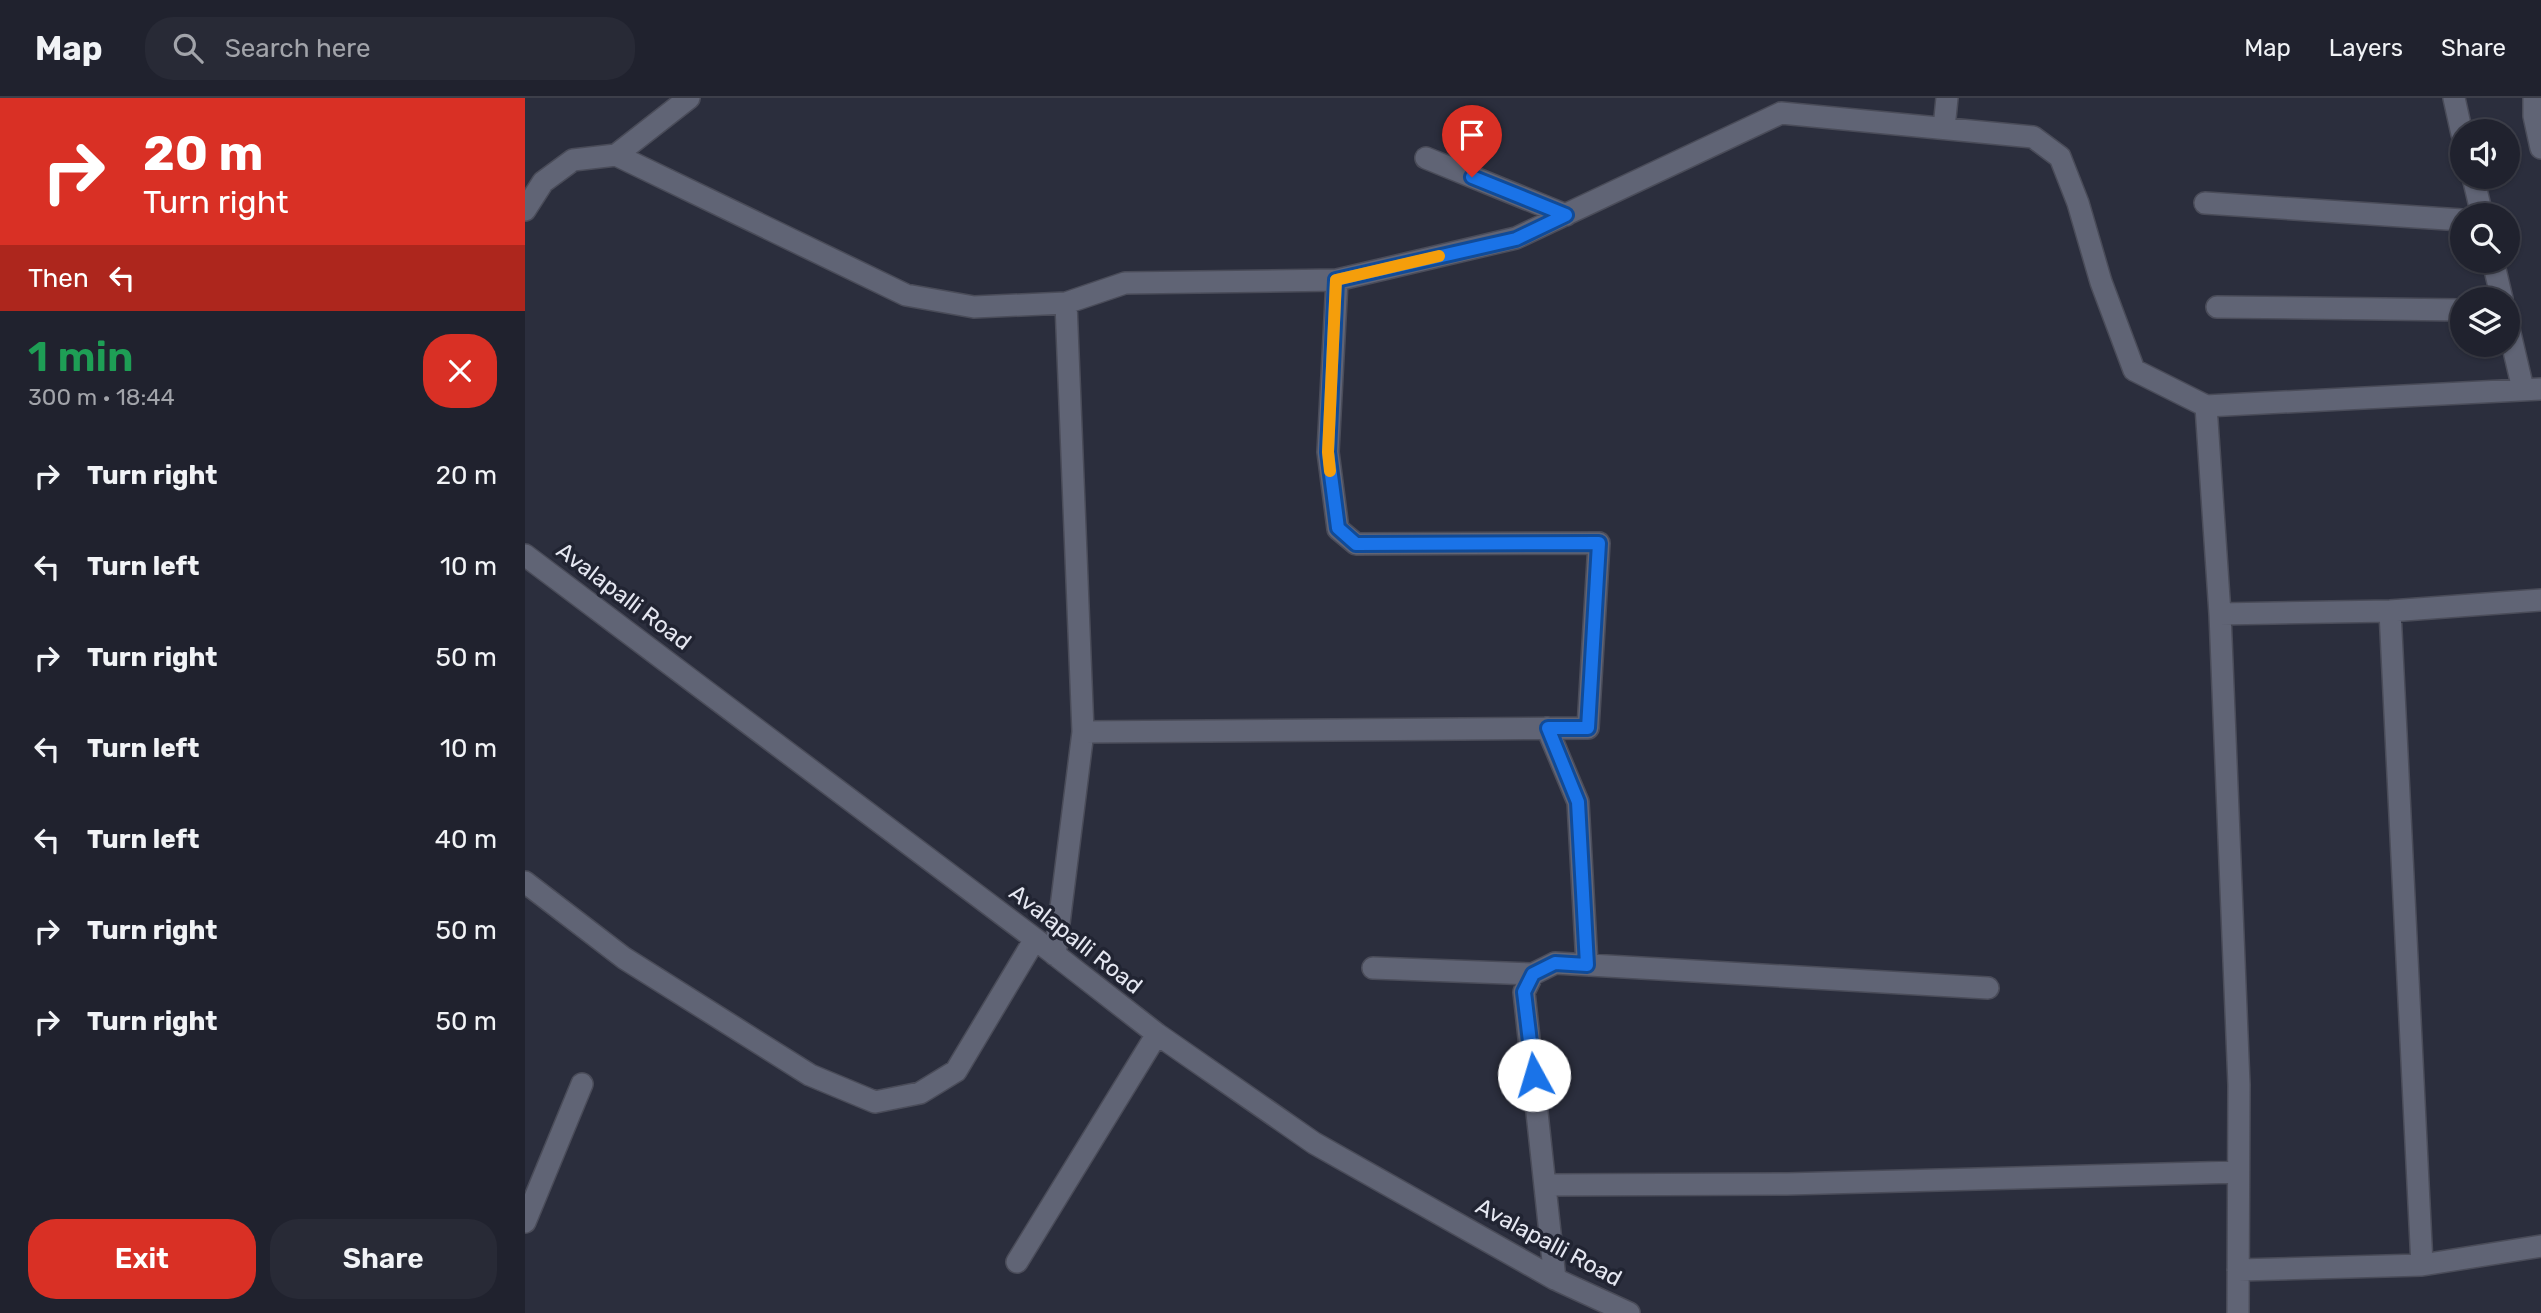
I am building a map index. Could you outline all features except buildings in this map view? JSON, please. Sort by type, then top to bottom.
[{"type":"street","points":[[525,210],[543,182],[573,160],[616,155],[689,98]]},
{"type":"street","points":[[1944,128],[1947,98]]},
{"type":"street","points":[[2454,98],[2459,119]]},
{"type":"street","points":[[2534,98],[2534,116],[2541,148]]},
{"type":"street","points":[[616,155],[906,295],[974,307],[1066,303],[1125,283],[1336,280],[1516,239],[1781,113],[2033,137],[2060,158],[2078,203],[2101,282],[2134,370],[2206,406],[2532,389],[2520,357]]},
{"type":"street","points":[[1426,158],[1566,215]]},
{"type":"street","points":[[2205,203],[2450,219]]},
{"type":"street","points":[[1083,732],[1588,728],[1599,543],[1356,544],[1338,528],[1328,452],[1336,280]]},
{"type":"street","points":[[1055,955],[1083,732],[1066,303]]},
{"type":"street","points":[[2217,307],[2450,310]]},
{"type":"street","points":[[2206,406],[2220,614],[2239,1084],[2238,1313]]},
{"type":"street","name":"Avalapalli Road","points":[[525,555],[1157,1034],[1314,1143],[1555,1279],[1629,1313]]},
{"type":"street","points":[[2220,614],[2390,611],[2541,600]]},
{"type":"street","points":[[2390,611],[2421,1265]]},
{"type":"street","points":[[1548,728],[1578,802],[1587,965]]},
{"type":"street","points":[[525,882],[624,958],[810,1075],[875,1102],[920,1093],[956,1071],[1035,939]]},
{"type":"street","points":[[1373,968],[1533,974],[1555,963],[1988,988]]},
{"type":"street","points":[[1533,974],[1524,992],[1555,1279]]},
{"type":"street","points":[[1017,1262],[1157,1034]]},
{"type":"street","points":[[525,1222],[582,1084]]},
{"type":"street","points":[[1546,1185],[1787,1184],[2238,1172]]},
{"type":"street","points":[[2238,1270],[2421,1265],[2541,1246]]},
{"type":"slow traffic","points":[[1330,471],[1328,452],[1336,280],[1439,256]]},
{"type":"route","points":[[1472,177],[1566,215],[1516,239],[1336,280],[1328,452],[1338,528],[1356,544],[1599,543],[1588,728],[1548,728],[1578,802],[1587,965],[1555,963],[1533,974],[1524,992],[1534,1075]]}]
